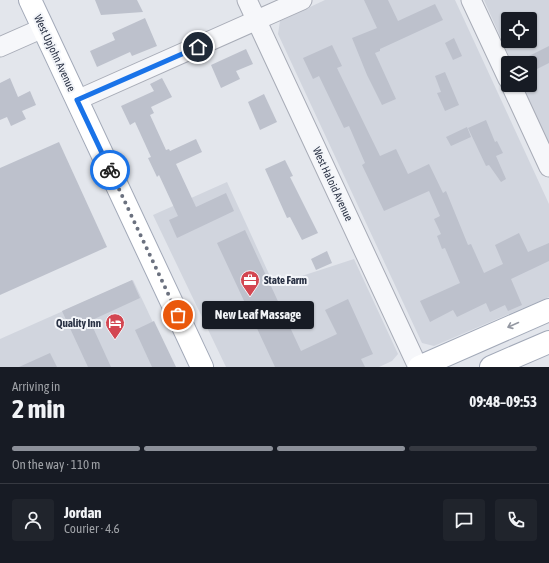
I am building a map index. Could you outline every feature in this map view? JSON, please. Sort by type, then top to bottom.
[{"type":"main road","name":"West Upjohn Avenue","points":[[30,0],[202,367]]},
{"type":"main road","points":[[418,367],[549,310]]},
{"type":"main road","points":[[491,367],[549,342]]},
{"type":"street","name":"West Haloid Avenue","points":[[247,0],[418,367]]},
{"type":"street","points":[[77,100],[302,0]]},
{"type":"street","points":[[471,0],[501,64]]},
{"type":"street","points":[[0,48],[43,28]]},
{"type":"street","points":[[514,92],[549,167]]},
{"type":"shaded area","points":[[325,0],[455,0],[549,204],[549,297],[434,346],[422,343],[278,34],[280,21]]},
{"type":"shaded area","points":[[484,0],[549,0],[549,147],[525,92],[537,92],[537,56],[509,56],[505,48],[537,48],[537,12],[501,12],[501,38]]},
{"type":"shaded area","points":[[227,182],[274,285],[354,259],[398,354],[392,361],[379,367],[226,367],[153,215]]},
{"type":"shaded area","name":"Quality Inn","points":[[133,280],[174,367],[0,367],[0,339]]},
{"type":"building","points":[[95,0],[137,0],[143,12],[101,15]]},
{"type":"building","points":[[364,0],[388,0],[398,21],[435,4],[443,20],[380,49],[380,51],[375,53],[396,99],[382,105],[367,75],[352,38],[377,28]]},
{"type":"building","points":[[145,18],[157,46],[132,56],[130,52],[97,67],[90,51],[115,40],[112,33]]},
{"type":"building","points":[[454,38],[462,56],[453,60],[445,43]]},
{"type":"building","points":[[332,45],[342,66],[337,68],[380,156],[396,149],[408,174],[429,164],[443,193],[446,191],[468,245],[471,244],[484,273],[503,264],[495,245],[519,233],[528,252],[549,243],[549,261],[511,279],[522,305],[508,311],[505,305],[490,312],[486,303],[457,317],[453,310],[430,322],[420,301],[460,283],[445,248],[442,249],[437,236],[441,234],[434,219],[440,216],[429,191],[384,211],[362,165],[365,163],[349,126],[344,128],[319,76],[313,79],[303,58]]},
{"type":"building","points":[[549,46],[549,63],[537,69],[537,56],[529,56]]},
{"type":"building","points":[[246,49],[253,64],[236,71],[240,79],[221,88],[211,65]]},
{"type":"building","points":[[445,72],[459,105],[445,111],[437,93],[441,92],[435,76]]},
{"type":"building","points":[[10,78],[18,97],[30,91],[36,105],[22,111],[26,119],[11,126],[7,117],[0,120],[0,83]]},
{"type":"building","points":[[162,78],[172,97],[151,107],[154,113],[150,115],[166,150],[169,149],[170,151],[196,139],[202,152],[176,164],[196,207],[226,193],[234,211],[177,238],[169,220],[178,216],[159,175],[157,177],[148,158],[151,157],[135,122],[130,125],[121,106],[154,91],[150,84]]},
{"type":"building","points":[[264,94],[277,122],[260,130],[248,102]]},
{"type":"building","points":[[486,120],[495,142],[497,141],[503,153],[496,156],[506,179],[501,182],[489,165],[486,166],[468,128]]},
{"type":"building","points":[[467,127],[471,137],[451,146],[446,137]]},
{"type":"building","points":[[59,142],[107,247],[0,295],[0,168]]},
{"type":"building","points":[[285,160],[293,176],[290,177],[318,233],[302,240],[290,217],[287,218],[265,169]]},
{"type":"building","points":[[245,230],[301,351],[337,334],[325,310],[348,299],[373,354],[361,359],[365,367],[275,367],[217,243]]},
{"type":"building","points":[[327,251],[332,263],[316,270],[311,259]]},
{"type":"building","points":[[132,280],[140,298],[90,321],[111,367],[88,367],[62,311]]},
{"type":"building","points":[[154,321],[176,367],[152,367],[135,330]]},
{"type":"building","points":[[50,353],[57,367],[19,367]]},
{"type":"way so far","points":[[110,170],[178,315]]},
{"type":"place","name":"State Farm","points":[[250,297]]},
{"type":"place","name":"New Leaf Massage","points":[[178,315]]},
{"type":"place","name":"Quality Inn","points":[[115,340]]},
{"type":"route","points":[[110,170],[77,100],[198,47]]}]
